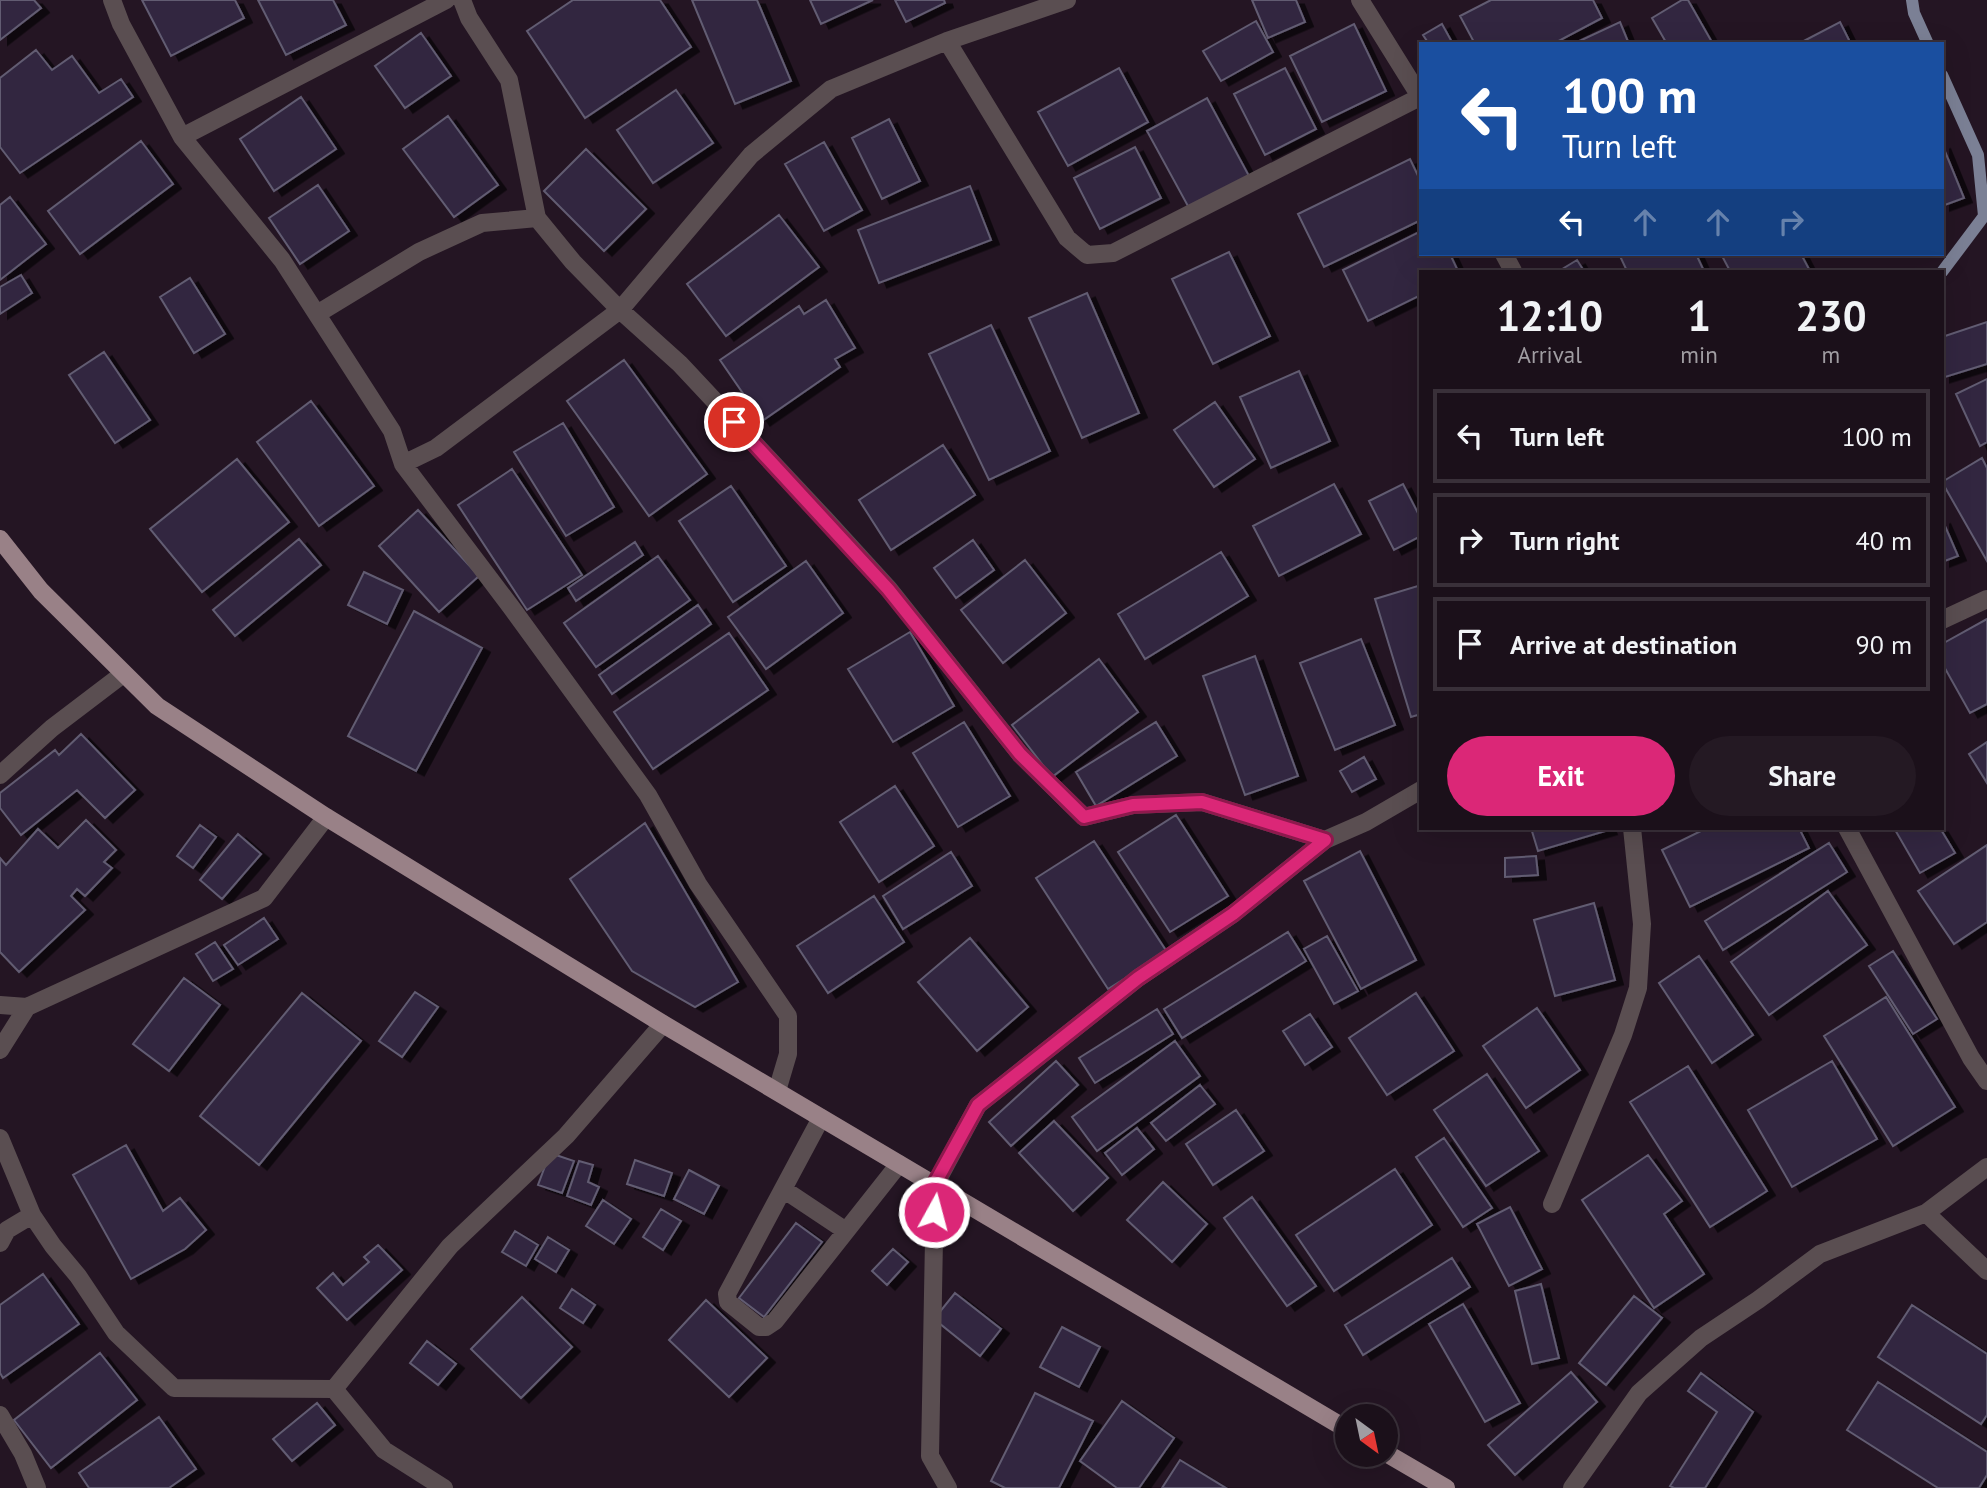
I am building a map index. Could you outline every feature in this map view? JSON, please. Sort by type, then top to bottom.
[{"type":"main road","points":[[0,539],[41,591],[157,706],[326,817],[663,1024],[1335,1422]]},
{"type":"main road","points":[[1398,1459],[1446,1488]]},
{"type":"street","points":[[112,0],[121,24],[182,136],[282,260],[392,432],[403,464],[648,795],[698,884],[788,1016],[788,1054],[777,1091]]},
{"type":"street","points":[[182,136],[446,0]]},
{"type":"street","points":[[462,0],[469,18],[509,80],[537,218],[573,262],[620,310],[680,364],[825,519],[888,589],[1020,754],[1084,817],[1133,805],[1202,802],[1325,840]]},
{"type":"street","points":[[403,464],[436,448],[620,310],[751,155],[831,89],[947,41],[1068,0]]},
{"type":"street","points":[[1360,0],[1419,94]]},
{"type":"street","points":[[947,41],[1067,238],[1087,255],[1113,254],[1419,98]]},
{"type":"street","points":[[317,314],[419,252],[482,223],[537,218]]},
{"type":"street","points":[[1944,619],[1987,599]]},
{"type":"street","points":[[0,775],[52,728],[123,674]]},
{"type":"street","points":[[948,1488],[930,1457],[934,1185],[978,1105],[1138,978],[1233,914],[1325,840],[1366,822],[1419,791]]},
{"type":"street","points":[[0,1005],[27,1007],[264,898],[326,817]]},
{"type":"street","points":[[1552,1204],[1623,1035],[1638,988],[1642,924],[1632,830]]},
{"type":"street","points":[[1848,830],[1971,1058],[1987,1081]]},
{"type":"street","points":[[0,1050],[27,1007]]},
{"type":"street","points":[[334,1389],[450,1246],[566,1136],[663,1024]]},
{"type":"street","points":[[821,1118],[727,1294],[728,1302],[759,1327],[766,1327],[775,1321],[899,1164]]},
{"type":"street","points":[[0,1138],[32,1215],[53,1246],[78,1276],[116,1333],[174,1388],[334,1389]]},
{"type":"street","points":[[1572,1488],[1639,1393],[1701,1338],[1820,1254],[1926,1213],[1987,1167]]},
{"type":"street","points":[[783,1189],[846,1231]]},
{"type":"street","points":[[1926,1213],[1987,1271]]},
{"type":"street","points":[[0,1243],[7,1230],[32,1215]]},
{"type":"street","points":[[334,1389],[384,1450],[444,1488]]},
{"type":"street","points":[[0,1415],[23,1454],[37,1488]]},
{"type":"building","points":[[0,0],[34,0],[41,8],[0,40]]},
{"type":"building","points":[[142,0],[235,0],[244,18],[171,56]]},
{"type":"building","points":[[258,0],[333,0],[346,25],[286,55]]},
{"type":"building","points":[[573,0],[660,0],[691,47],[585,118],[527,31]]},
{"type":"building","points":[[692,0],[757,0],[791,81],[735,104]]},
{"type":"building","points":[[810,0],[873,0],[821,24]]},
{"type":"building","points":[[895,0],[944,0],[945,3],[906,22]]},
{"type":"building","points":[[1252,0],[1296,0],[1305,22],[1268,38]]},
{"type":"building","points":[[1491,0],[1593,0],[1602,18],[1557,42],[1474,42],[1460,16]]},
{"type":"building","points":[[1682,0],[1688,0],[1712,42],[1666,42],[1652,18]]},
{"type":"building","points":[[1256,21],[1273,52],[1221,81],[1203,51]]},
{"type":"building","points":[[1620,22],[1628,42],[1577,42]]},
{"type":"building","points":[[1840,22],[1850,42],[1802,42]]},
{"type":"building","points":[[1354,24],[1386,91],[1322,122],[1290,56]]},
{"type":"building","points":[[1442,24],[1452,42],[1428,42],[1423,35]]},
{"type":"building","points":[[421,33],[451,76],[405,108],[375,66]]},
{"type":"building","points":[[36,50],[52,70],[72,56],[99,93],[121,79],[133,97],[20,173],[0,147],[0,78]]},
{"type":"building","points":[[1119,68],[1148,122],[1068,166],[1038,112]]},
{"type":"building","points":[[1285,68],[1316,129],[1265,155],[1234,94]]},
{"type":"building","points":[[676,90],[713,143],[653,183],[617,130]]},
{"type":"building","points":[[301,97],[336,149],[274,191],[240,139]]},
{"type":"building","points":[[1207,98],[1249,176],[1189,208],[1147,131]]},
{"type":"building","points":[[448,116],[498,185],[454,217],[403,149]]},
{"type":"building","points":[[889,119],[920,181],[882,199],[852,138]]},
{"type":"building","points":[[141,141],[173,184],[80,254],[48,211]]},
{"type":"building","points":[[824,142],[862,210],[824,231],[785,164]]},
{"type":"building","points":[[1135,147],[1161,198],[1100,229],[1074,178]]},
{"type":"building","points":[[586,149],[646,209],[604,251],[544,191]]},
{"type":"building","points":[[1944,149],[1964,198],[1944,205]]},
{"type":"building","points":[[1410,159],[1419,178],[1419,221],[1324,267],[1298,214]]},
{"type":"building","points":[[318,185],[349,231],[300,264],[269,218]]},
{"type":"building","points":[[970,186],[991,240],[879,283],[858,230]]},
{"type":"building","points":[[10,197],[46,244],[0,280],[0,205]]},
{"type":"building","points":[[779,215],[819,267],[726,336],[687,284]]},
{"type":"building","points":[[1419,232],[1419,256],[1451,256],[1458,270],[1419,270],[1419,296],[1368,321],[1343,270]]},
{"type":"building","points":[[1229,252],[1270,336],[1213,364],[1172,279]]},
{"type":"building","points":[[1620,256],[1697,256],[1704,270],[1627,270]]},
{"type":"building","points":[[1722,256],[1802,256],[1809,270],[1729,270]]},
{"type":"building","points":[[1577,260],[1583,270],[1561,270]]},
{"type":"building","points":[[21,275],[32,293],[0,314],[0,287]]},
{"type":"building","points":[[190,278],[225,334],[194,353],[160,297]]},
{"type":"building","points":[[1087,293],[1139,413],[1082,438],[1029,318]]},
{"type":"building","points":[[826,300],[855,348],[835,359],[840,367],[762,421],[720,360],[799,306],[804,314]]},
{"type":"building","points":[[1987,322],[1987,364],[1944,377],[1944,336]]},
{"type":"building","points":[[991,325],[1050,451],[989,480],[929,354]]},
{"type":"building","points":[[104,352],[150,420],[115,443],[69,375]]},
{"type":"building","points":[[624,360],[707,474],[649,516],[567,401]]},
{"type":"building","points":[[1299,371],[1330,441],[1271,468],[1240,397]]},
{"type":"building","points":[[1987,379],[1987,442],[1980,446],[1956,394]]},
{"type":"building","points":[[311,401],[374,486],[319,526],[257,442]]},
{"type":"building","points":[[1215,402],[1255,459],[1214,487],[1174,430]]},
{"type":"building","points":[[563,423],[614,507],[566,536],[514,452]]},
{"type":"building","points":[[943,445],[975,495],[891,550],[859,500]]},
{"type":"building","points":[[1982,458],[1987,468],[1987,561],[1944,486],[1944,481]]},
{"type":"building","points":[[237,459],[289,522],[202,592],[150,529]]},
{"type":"building","points":[[512,469],[582,575],[527,610],[458,505]]},
{"type":"building","points":[[1334,484],[1361,534],[1279,576],[1253,526]]},
{"type":"building","points":[[1403,484],[1419,515],[1419,537],[1394,550],[1369,501]]},
{"type":"building","points":[[731,486],[786,566],[733,602],[679,521]]},
{"type":"building","points":[[418,510],[479,576],[439,612],[379,546]]},
{"type":"building","points":[[1944,524],[1958,556],[1944,561]]},
{"type":"building","points":[[299,539],[321,565],[235,636],[213,610]]},
{"type":"building","points":[[973,540],[994,570],[956,598],[934,568]]},
{"type":"building","points":[[635,542],[643,555],[576,601],[568,588]]},
{"type":"building","points":[[1221,552],[1248,596],[1145,659],[1118,614]]},
{"type":"building","points":[[658,556],[690,600],[596,667],[564,623]]},
{"type":"building","points":[[1025,560],[1066,613],[1003,663],[961,610]]},
{"type":"building","points":[[806,561],[843,613],[766,669],[728,617]]},
{"type":"building","points":[[364,572],[403,590],[387,624],[348,605]]},
{"type":"building","points":[[1419,586],[1419,715],[1411,717],[1375,599]]},
{"type":"building","points":[[698,605],[711,624],[612,694],[599,675]]},
{"type":"building","points":[[414,611],[482,648],[416,771],[348,736]]},
{"type":"building","points":[[1987,619],[1987,704],[1970,713],[1944,667],[1944,643]]},
{"type":"building","points":[[910,632],[954,706],[893,742],[848,669]]},
{"type":"building","points":[[729,633],[768,690],[653,769],[614,712]]},
{"type":"building","points":[[1361,639],[1395,725],[1335,750],[1300,663]]},
{"type":"building","points":[[1255,656],[1298,776],[1245,795],[1203,676]]},
{"type":"building","points":[[1099,659],[1138,712],[1052,777],[1012,725]]},
{"type":"building","points":[[964,722],[1010,796],[958,827],[913,753]]},
{"type":"building","points":[[1156,722],[1177,756],[1096,806],[1076,772]]},
{"type":"building","points":[[81,734],[135,790],[105,818],[77,790],[21,835],[0,808],[0,793],[55,750],[59,755]]},
{"type":"building","points":[[1987,742],[1987,783],[1969,754]]},
{"type":"building","points":[[1364,757],[1376,779],[1352,792],[1340,771]]},
{"type":"building","points":[[895,786],[934,846],[879,882],[840,822]]},
{"type":"building","points":[[1176,815],[1228,896],[1170,932],[1118,852]]},
{"type":"building","points":[[86,820],[116,850],[104,862],[112,868],[85,896],[77,889],[71,896],[85,910],[19,972],[0,952],[0,858],[6,865],[38,829],[58,848]]},
{"type":"building","points":[[645,823],[738,982],[695,1007],[632,971],[570,879]]},
{"type":"building","points":[[200,825],[216,837],[193,868],[177,856]]},
{"type":"building","points":[[1532,830],[1609,830],[1538,851]]},
{"type":"building","points":[[1703,830],[1800,830],[1809,848],[1690,907],[1662,850]]},
{"type":"building","points":[[1895,830],[1941,830],[1955,853],[1920,873]]},
{"type":"building","points":[[238,834],[261,854],[222,899],[200,880]]},
{"type":"building","points":[[1094,841],[1167,952],[1108,989],[1036,878]]},
{"type":"building","points":[[1829,843],[1847,872],[1723,950],[1705,921]]},
{"type":"building","points":[[1987,845],[1987,922],[1954,944],[1918,891]]},
{"type":"building","points":[[1360,851],[1416,960],[1361,989],[1304,881]]},
{"type":"building","points":[[951,852],[972,886],[903,929],[883,896]]},
{"type":"building","points":[[1536,856],[1538,875],[1505,877],[1505,858]]},
{"type":"building","points":[[1828,891],[1867,945],[1769,1015],[1731,962]]},
{"type":"building","points":[[874,896],[904,942],[828,993],[797,946]]},
{"type":"building","points":[[1594,903],[1615,980],[1555,996],[1534,920]]},
{"type":"building","points":[[264,918],[278,939],[238,965],[224,945]]},
{"type":"building","points":[[1288,932],[1306,961],[1182,1038],[1164,1009]]},
{"type":"building","points":[[1327,936],[1358,991],[1334,1004],[1304,949]]},
{"type":"building","points":[[970,938],[1028,1007],[977,1051],[918,982]]},
{"type":"building","points":[[215,942],[233,969],[213,981],[196,954]]},
{"type":"building","points":[[1893,951],[1937,1019],[1913,1034],[1869,966]]},
{"type":"building","points":[[1699,956],[1753,1035],[1712,1063],[1659,983]]},
{"type":"building","points":[[184,978],[220,1005],[169,1071],[133,1044]]},
{"type":"building","points":[[415,992],[438,1007],[402,1057],[379,1041]]},
{"type":"building","points":[[302,993],[361,1041],[259,1165],[200,1116]]},
{"type":"building","points":[[1416,993],[1454,1051],[1387,1095],[1349,1038]]},
{"type":"building","points":[[1886,997],[1955,1107],[1893,1146],[1824,1036]]},
{"type":"building","points":[[1537,1008],[1580,1070],[1526,1108],[1483,1046]]},
{"type":"building","points":[[1157,1009],[1173,1034],[1095,1083],[1079,1058]]},
{"type":"building","points":[[1310,1014],[1332,1047],[1305,1065],[1283,1031]]},
{"type":"building","points":[[1175,1041],[1200,1076],[1097,1151],[1072,1117]]},
{"type":"building","points":[[1056,1061],[1078,1085],[1011,1146],[989,1122]]},
{"type":"building","points":[[1832,1061],[1877,1139],[1792,1187],[1748,1110]]},
{"type":"building","points":[[1688,1066],[1767,1191],[1710,1227],[1630,1102]]},
{"type":"building","points":[[1487,1074],[1539,1151],[1486,1186],[1434,1110]]},
{"type":"building","points":[[1200,1085],[1215,1104],[1166,1141],[1151,1123]]},
{"type":"building","points":[[1236,1110],[1264,1151],[1213,1185],[1186,1144]]},
{"type":"building","points":[[1054,1121],[1108,1178],[1073,1211],[1019,1153]]},
{"type":"building","points":[[1137,1128],[1154,1149],[1122,1175],[1105,1153]]},
{"type":"building","points":[[1444,1138],[1492,1208],[1463,1227],[1416,1157]]},
{"type":"building","points":[[126,1145],[163,1211],[180,1198],[206,1230],[185,1249],[131,1279],[73,1175]]},
{"type":"building","points":[[550,1153],[574,1161],[562,1193],[538,1185]]},
{"type":"building","points":[[1648,1155],[1682,1201],[1664,1214],[1704,1274],[1654,1308],[1582,1200]]},
{"type":"building","points":[[635,1160],[672,1173],[664,1196],[627,1184]]},
{"type":"building","points":[[579,1161],[593,1165],[588,1182],[599,1187],[591,1205],[567,1196]]},
{"type":"building","points":[[1395,1169],[1432,1225],[1334,1291],[1296,1235]]},
{"type":"building","points":[[689,1170],[719,1186],[704,1214],[674,1199]]},
{"type":"building","points":[[1163,1182],[1207,1224],[1172,1262],[1127,1220]]},
{"type":"building","points":[[1252,1197],[1316,1286],[1287,1306],[1224,1218]]},
{"type":"building","points":[[603,1200],[631,1219],[614,1244],[586,1226]]},
{"type":"building","points":[[1510,1207],[1542,1269],[1509,1286],[1477,1224]]},
{"type":"building","points":[[661,1209],[681,1221],[663,1250],[643,1237]]},
{"type":"building","points":[[796,1223],[822,1242],[764,1317],[739,1298]]},
{"type":"building","points":[[515,1231],[538,1245],[526,1266],[502,1252]]},
{"type":"building","points":[[548,1237],[569,1250],[556,1272],[535,1259]]},
{"type":"building","points":[[378,1245],[402,1270],[347,1320],[317,1288],[333,1273],[343,1285],[369,1262],[364,1257]]},
{"type":"building","points":[[893,1249],[908,1262],[887,1285],[872,1271]]},
{"type":"building","points":[[1452,1258],[1470,1287],[1363,1355],[1345,1325]]},
{"type":"building","points":[[43,1274],[79,1324],[3,1378],[0,1373],[0,1305]]},
{"type":"building","points":[[1541,1284],[1559,1358],[1532,1364],[1515,1291]]},
{"type":"building","points":[[572,1289],[595,1305],[583,1323],[560,1308]]},
{"type":"building","points":[[955,1293],[1001,1329],[980,1356],[934,1319]]},
{"type":"building","points":[[1634,1296],[1662,1318],[1606,1385],[1579,1363]]},
{"type":"building","points":[[522,1297],[572,1347],[521,1398],[471,1349]]},
{"type":"building","points":[[706,1300],[767,1358],[729,1397],[669,1340]]},
{"type":"building","points":[[1463,1304],[1520,1403],[1485,1422],[1429,1324]]},
{"type":"building","points":[[1912,1305],[1987,1354],[1987,1415],[1981,1424],[1878,1357]]},
{"type":"building","points":[[1062,1327],[1100,1347],[1079,1387],[1040,1367]]},
{"type":"building","points":[[427,1341],[456,1364],[438,1385],[410,1363]]},
{"type":"building","points":[[100,1353],[137,1400],[51,1468],[14,1420]]},
{"type":"building","points":[[1571,1372],[1597,1402],[1515,1475],[1488,1445]]},
{"type":"building","points":[[1701,1373],[1753,1412],[1705,1488],[1674,1488],[1670,1486],[1717,1412],[1688,1391]]},
{"type":"building","points":[[1878,1382],[1987,1452],[1987,1475],[1979,1488],[1938,1488],[1847,1430]]},
{"type":"building","points":[[1035,1393],[1093,1421],[1059,1488],[1005,1488],[991,1481]]},
{"type":"building","points":[[1122,1401],[1174,1438],[1139,1488],[1117,1488],[1080,1461]]},
{"type":"building","points":[[317,1403],[335,1425],[292,1461],[273,1439]]},
{"type":"building","points":[[159,1417],[196,1469],[169,1488],[89,1488],[79,1473]]},
{"type":"building","points":[[1180,1460],[1226,1488],[1162,1488]]},
{"type":"waterway","points":[[1912,0],[1914,13],[1927,42]]},
{"type":"waterway","points":[[1944,79],[1978,155],[1984,216],[1944,270]]},
{"type":"route","points":[[734,422],[888,589],[1020,754],[1084,817],[1133,805],[1202,802],[1325,840],[1233,914],[1138,978],[978,1105],[934,1185],[934,1212]]}]
